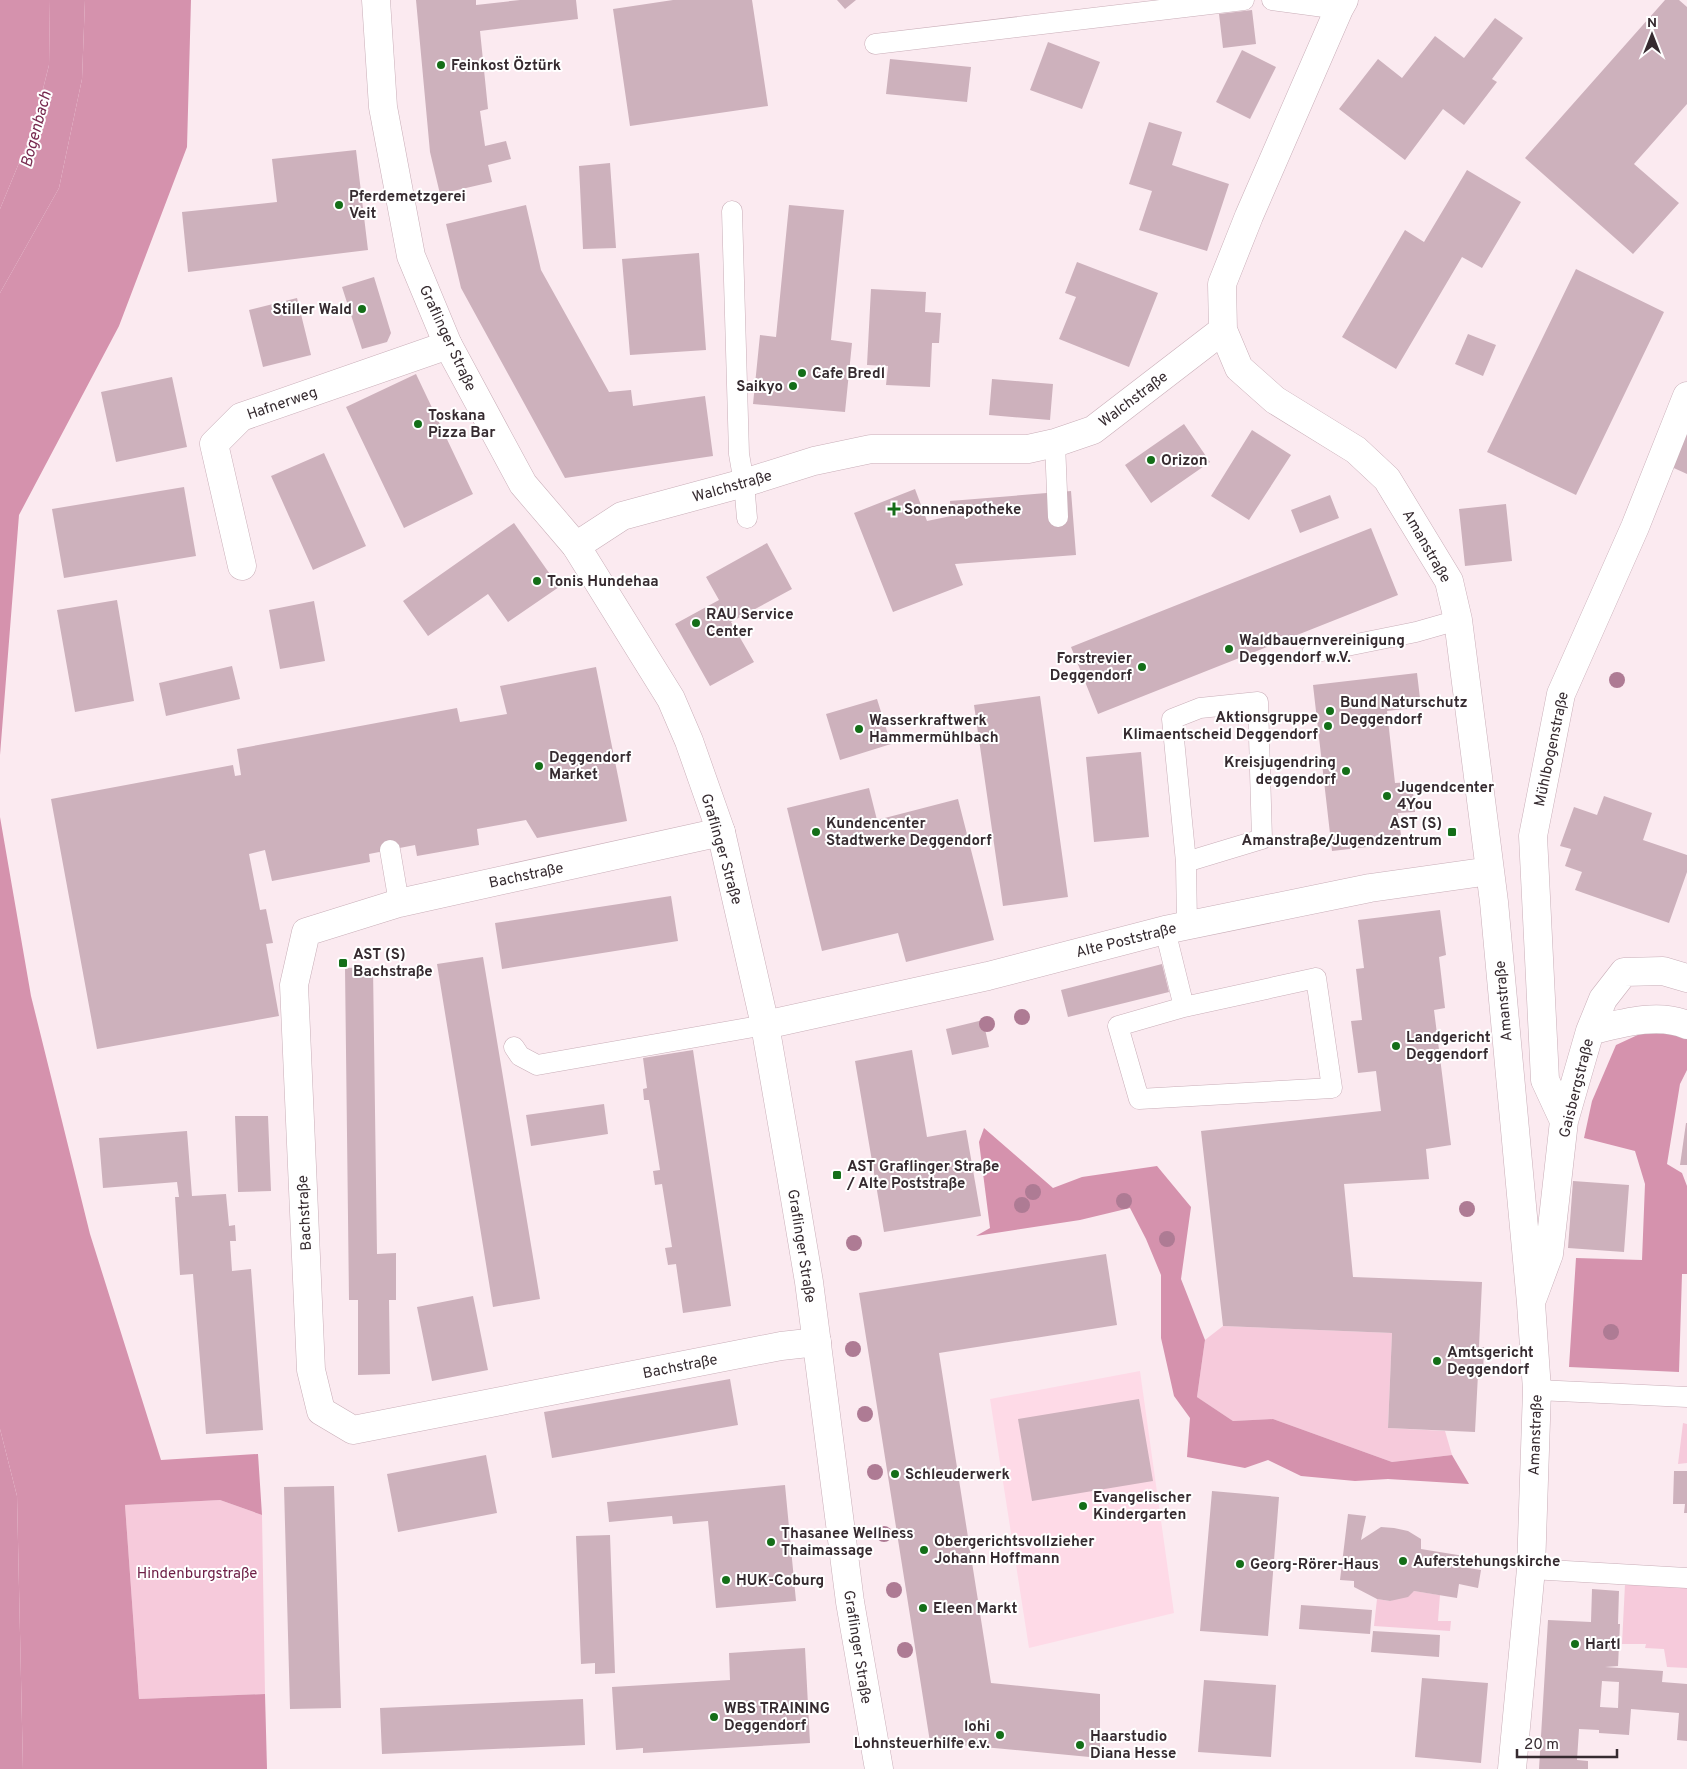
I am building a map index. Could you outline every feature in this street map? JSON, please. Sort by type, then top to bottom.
[{"type":"street","name":"Graflinger Straße","points":[[376,0],[383,107],[411,256],[448,345],[523,484],[576,546],[671,699],[689,741],[721,832],[765,1025],[799,1224],[817,1342],[850,1602],[879,1769]]},
{"type":"street","points":[[1224,330],[1222,284],[1338,3]]},
{"type":"street","name":"Walchstraße","points":[[576,546],[622,516],[744,483],[814,461],[871,449],[1028,449],[1055,443],[1093,430],[1224,330]]},
{"type":"street","name":"Amanstraße","points":[[1224,330],[1239,368],[1275,400],[1356,450],[1387,479],[1449,581],[1458,620],[1490,871],[1531,1303],[1537,1390],[1531,1569],[1512,1769]]},
{"type":"street","name":"Hafnerweg","points":[[242,566],[214,444],[241,417],[448,345]]},
{"type":"street","name":"Mühlbogenstraße","points":[[1564,1121],[1544,1080],[1533,836],[1561,694],[1635,526],[1687,396]]},
{"type":"street","name":"Bachstraße","points":[[721,832],[399,903],[306,932],[294,985],[311,1370],[321,1411],[353,1430],[781,1346],[817,1342]]},
{"type":"street","name":"Alte Poststraße","points":[[765,1025],[988,976],[1176,927],[1370,888],[1490,871]]},
{"type":"street","name":"Gaisbergstraße","points":[[1531,1303],[1549,1254],[1564,1121],[1590,1031],[1603,999],[1624,972],[1663,971],[1687,978]]},
{"type":"street","points":[[1590,1031],[1633,1021],[1676,1020],[1687,1025]]},
{"type":"lane","points":[[875,44],[1244,0]]},
{"type":"lane","points":[[1272,0],[1338,3]]},
{"type":"lane","points":[[732,211],[739,454],[747,518]]},
{"type":"lane","points":[[1055,443],[1058,517]]},
{"type":"lane","points":[[1312,654],[1416,632],[1458,620]]},
{"type":"lane","points":[[1184,1007],[1176,927],[1186,862],[1172,720],[1200,708],[1258,702],[1262,839],[1186,862]]},
{"type":"lane","points":[[390,850],[399,903]]},
{"type":"lane","points":[[1316,978],[1332,1088],[1139,1098],[1118,1026],[1184,1007],[1316,978]]},
{"type":"lane","points":[[514,1047],[520,1056],[537,1065],[765,1025]]},
{"type":"lane","points":[[1537,1390],[1687,1397]]},
{"type":"lane","points":[[1531,1569],[1687,1578]]},
{"type":"shaded area","points":[[0,0],[50,0],[49,65],[33,129],[0,209]]},
{"type":"shaded area","points":[[85,0],[191,0],[187,147],[119,326],[19,515],[0,755],[0,293],[59,188],[82,79]]},
{"type":"shaded area","points":[[0,817],[31,996],[90,1234],[161,1460],[258,1454],[262,1515],[220,1500],[125,1505],[139,1699],[265,1694],[267,1769],[23,1769],[17,1496],[0,1429]]},
{"type":"shaded area","points":[[1642,1033],[1674,1034],[1687,1039],[1687,1070],[1680,1084],[1667,1164],[1682,1173],[1687,1186],[1687,1274],[1682,1274],[1679,1372],[1569,1367],[1576,1258],[1642,1260],[1645,1184],[1635,1151],[1584,1138],[1592,1101],[1616,1045]]},
{"type":"shaded area","points":[[984,1128],[1053,1188],[1082,1177],[1157,1166],[1191,1207],[1181,1279],[1205,1340],[1197,1397],[1233,1421],[1273,1419],[1392,1462],[1452,1455],[1469,1484],[1388,1479],[1355,1481],[1301,1476],[1268,1460],[1245,1468],[1187,1457],[1190,1418],[1174,1396],[1161,1338],[1161,1275],[1146,1239],[1130,1208],[1080,1220],[976,1236],[990,1228],[979,1142]]},
{"type":"shaded area","name":"Evangelischer Kindergarten","points":[[1140,1371],[1174,1613],[1029,1648],[990,1399]]},
{"type":"green space","points":[[1223,1326],[1392,1333],[1388,1428],[1445,1431],[1452,1455],[1392,1462],[1273,1419],[1233,1421],[1197,1397],[1205,1340]]},
{"type":"green space","points":[[1683,1423],[1687,1424],[1687,1463],[1678,1464]]},
{"type":"green space","name":"Hindenburgstraße","points":[[220,1500],[262,1515],[265,1694],[139,1699],[125,1505]]},
{"type":"green space","points":[[1625,1584],[1687,1586],[1687,1668],[1667,1667],[1664,1649],[1645,1648],[1646,1644],[1622,1644]]},
{"type":"green space","points":[[1414,1591],[1440,1595],[1438,1621],[1451,1621],[1450,1631],[1374,1626],[1377,1599],[1390,1601]]},
{"type":"water","name":"Bogenbach","points":[[50,0],[85,0],[82,79],[59,188],[0,293],[0,209],[33,129],[49,65]]},
{"type":"water","points":[[0,1429],[17,1496],[23,1769],[0,1769]]},
{"type":"building","points":[[416,0],[476,0],[476,5],[520,0],[576,0],[578,19],[480,31],[488,109],[480,111],[485,146],[506,141],[511,159],[488,165],[492,182],[440,194],[430,152]]},
{"type":"building","points":[[673,0],[752,0],[768,106],[630,126],[613,9]]},
{"type":"building","points":[[837,0],[856,0],[845,9]]},
{"type":"building","points":[[1665,0],[1679,0],[1687,7],[1687,104],[1634,164],[1679,203],[1633,254],[1525,158]]},
{"type":"building","points":[[1252,10],[1256,44],[1223,48],[1219,14]]},
{"type":"building","points":[[1495,18],[1523,38],[1492,79],[1497,82],[1464,125],[1443,109],[1405,160],[1339,109],[1378,59],[1402,78],[1435,36],[1464,58]]},
{"type":"building","points":[[1048,42],[1100,62],[1082,109],[1030,90]]},
{"type":"building","points":[[1242,50],[1276,67],[1250,119],[1216,102]]},
{"type":"building","points":[[890,59],[971,67],[967,102],[886,94]]},
{"type":"building","points":[[1149,122],[1182,132],[1172,165],[1229,184],[1207,251],[1139,230],[1152,191],[1129,184]]},
{"type":"building","points":[[356,150],[368,250],[188,272],[182,212],[277,202],[272,159]]},
{"type":"building","points":[[610,163],[616,248],[583,249],[579,166]]},
{"type":"building","points":[[1467,170],[1521,202],[1482,268],[1462,257],[1396,369],[1342,337],[1405,230],[1424,242]]},
{"type":"building","points":[[526,205],[541,270],[609,392],[631,390],[633,406],[705,396],[713,456],[565,478],[461,288],[446,224]]},
{"type":"building","points":[[789,205],[844,210],[831,340],[852,343],[845,412],[753,404],[760,335],[776,337]]},
{"type":"building","points":[[699,253],[706,350],[630,355],[622,259]]},
{"type":"building","points":[[1077,262],[1158,293],[1129,367],[1059,339],[1076,297],[1065,293]]},
{"type":"building","points":[[1576,269],[1664,312],[1576,495],[1487,452]]},
{"type":"building","points":[[374,277],[391,333],[387,342],[362,349],[342,287]]},
{"type":"building","points":[[871,289],[926,292],[925,312],[941,313],[939,343],[932,343],[930,387],[886,385],[888,366],[867,365]]},
{"type":"building","points":[[297,298],[311,355],[263,367],[249,310]]},
{"type":"building","points":[[1468,334],[1496,345],[1483,376],[1455,364]]},
{"type":"building","points":[[416,374],[473,494],[404,528],[346,407]]},
{"type":"building","points":[[172,377],[187,447],[116,462],[101,392]]},
{"type":"building","points":[[992,379],[1053,384],[1050,420],[989,415]]},
{"type":"building","points":[[1687,417],[1687,474],[1665,464]]},
{"type":"building","points":[[1184,424],[1210,462],[1151,503],[1125,465]]},
{"type":"building","points":[[1252,430],[1291,455],[1249,520],[1211,496]]},
{"type":"building","points":[[324,453],[366,546],[313,570],[271,476]]},
{"type":"building","points":[[184,487],[196,556],[64,578],[52,509]]},
{"type":"building","points":[[915,489],[927,521],[951,516],[950,501],[1071,491],[1076,555],[955,564],[963,585],[893,612],[854,513]]},
{"type":"building","points":[[1330,495],[1339,518],[1300,533],[1291,510]]},
{"type":"building","points":[[1506,504],[1512,561],[1465,566],[1459,509]]},
{"type":"building","points":[[514,523],[559,587],[508,622],[488,594],[428,636],[403,601]]},
{"type":"building","points":[[1371,528],[1398,595],[1098,714],[1071,647]]},
{"type":"building","points":[[767,543],[792,589],[731,622],[754,662],[710,686],[675,624],[719,600],[706,577]]},
{"type":"building","points":[[117,600],[134,701],[75,712],[57,610]]},
{"type":"building","points":[[314,601],[325,661],[280,669],[269,610]]},
{"type":"building","points":[[232,666],[240,699],[166,716],[159,683]]},
{"type":"building","points":[[596,667],[627,821],[537,838],[526,820],[477,829],[479,845],[417,856],[415,845],[369,854],[370,862],[272,881],[265,850],[249,854],[260,910],[266,909],[273,943],[266,944],[279,1016],[97,1049],[51,799],[233,765],[235,776],[241,775],[237,749],[457,708],[460,722],[507,714],[500,686]]},
{"type":"building","points":[[1417,673],[1421,707],[1387,711],[1395,783],[1412,782],[1415,812],[1398,813],[1402,843],[1332,851],[1313,685]]},
{"type":"building","points":[[1040,696],[1068,897],[1003,906],[974,705]]},
{"type":"building","name":"Wasserkraftwerk Hammermühlbach","points":[[877,699],[891,744],[840,760],[826,714]]},
{"type":"building","points":[[1141,752],[1149,837],[1094,842],[1086,757]]},
{"type":"building","points":[[869,788],[877,820],[958,799],[994,940],[906,962],[898,933],[822,951],[787,808]]},
{"type":"building","points":[[1604,796],[1652,813],[1643,840],[1687,855],[1687,872],[1669,923],[1575,890],[1582,872],[1565,866],[1571,849],[1560,846],[1574,807],[1597,815]]},
{"type":"building","points":[[671,896],[678,941],[502,969],[495,923]]},
{"type":"building","points":[[1440,910],[1446,955],[1439,957],[1445,1008],[1434,1010],[1451,1145],[1426,1149],[1429,1179],[1344,1184],[1353,1277],[1482,1282],[1479,1347],[1484,1347],[1483,1375],[1478,1374],[1475,1432],[1388,1428],[1392,1333],[1223,1326],[1201,1131],[1381,1111],[1376,1071],[1358,1073],[1351,1021],[1362,1020],[1356,969],[1364,968],[1358,920]]},
{"type":"building","points":[[483,957],[540,1299],[493,1307],[437,964]]},
{"type":"building","points":[[1162,964],[1169,992],[1068,1017],[1061,990]]},
{"type":"building","points":[[373,967],[377,1254],[396,1253],[396,1300],[389,1300],[390,1374],[358,1375],[358,1300],[349,1300],[345,968]]},
{"type":"building","points":[[983,1020],[989,1047],[952,1055],[946,1029]]},
{"type":"building","points":[[693,1050],[731,1306],[683,1313],[676,1264],[668,1265],[665,1248],[672,1247],[662,1184],[655,1185],[653,1171],[660,1170],[649,1100],[644,1100],[643,1089],[647,1088],[643,1058]]},
{"type":"building","points":[[912,1050],[927,1137],[966,1130],[981,1216],[884,1232],[855,1061]]},
{"type":"building","points":[[604,1104],[608,1134],[531,1146],[526,1115]]},
{"type":"building","points":[[235,1116],[268,1116],[271,1191],[238,1192]]},
{"type":"building","points":[[1686,1123],[1687,1165],[1680,1165]]},
{"type":"building","points":[[187,1131],[192,1196],[226,1194],[229,1226],[235,1225],[236,1241],[230,1241],[232,1271],[251,1269],[263,1430],[206,1434],[193,1274],[180,1275],[175,1197],[179,1197],[177,1182],[103,1188],[99,1138]]},
{"type":"building","points":[[1573,1181],[1629,1185],[1624,1252],[1568,1248]]},
{"type":"building","points":[[1106,1254],[1117,1325],[939,1353],[991,1683],[1100,1694],[1100,1758],[930,1742],[859,1293]]},
{"type":"building","points":[[473,1296],[488,1370],[432,1381],[417,1307]]},
{"type":"building","points":[[730,1379],[738,1425],[552,1458],[544,1412]]},
{"type":"building","points":[[1139,1399],[1153,1481],[1032,1501],[1018,1419]]},
{"type":"building","points":[[486,1455],[497,1513],[398,1532],[387,1474]]},
{"type":"building","points":[[1674,1471],[1687,1471],[1687,1513],[1684,1513],[1685,1504],[1673,1504]]},
{"type":"building","points":[[785,1485],[796,1601],[716,1608],[708,1521],[673,1524],[672,1516],[609,1522],[607,1502]]},
{"type":"building","points":[[334,1486],[341,1708],[290,1709],[284,1487]]},
{"type":"building","name":"Georg-Rörer-Haus","points":[[1212,1491],[1279,1497],[1268,1636],[1200,1631]]},
{"type":"building","name":"Auferstehungskirche","points":[[1348,1514],[1366,1516],[1361,1540],[1381,1527],[1394,1528],[1408,1531],[1421,1539],[1421,1549],[1464,1556],[1462,1567],[1481,1570],[1478,1588],[1459,1584],[1457,1598],[1414,1591],[1408,1597],[1390,1601],[1377,1599],[1354,1587],[1354,1581],[1340,1580]]},
{"type":"building","points":[[610,1535],[615,1673],[595,1674],[595,1663],[581,1664],[576,1536]]},
{"type":"building","points":[[1592,1589],[1619,1591],[1618,1666],[1605,1667],[1663,1671],[1662,1682],[1687,1684],[1687,1741],[1677,1740],[1679,1713],[1631,1709],[1629,1735],[1599,1733],[1599,1730],[1579,1729],[1577,1760],[1588,1761],[1588,1769],[1539,1769],[1548,1620],[1591,1622]],"holes":[[[1602,1681],[1619,1682],[1618,1708],[1600,1707]]]},
{"type":"building","points":[[1301,1605],[1372,1610],[1370,1634],[1299,1629]]},
{"type":"building","points":[[1373,1631],[1440,1635],[1439,1657],[1371,1652]]},
{"type":"building","points":[[805,1648],[810,1743],[643,1753],[643,1748],[616,1750],[612,1687],[730,1680],[729,1653]]},
{"type":"building","points":[[1422,1678],[1488,1683],[1481,1763],[1415,1757]]},
{"type":"building","points":[[1204,1680],[1276,1685],[1271,1757],[1198,1752]]},
{"type":"building","points":[[583,1699],[585,1745],[382,1754],[380,1708]]},
{"type":"place","name":"Feinkost Öztürk","points":[[441,65]]},
{"type":"place","name":"Pferdemetzgerei Veit","points":[[339,205]]},
{"type":"place","name":"Stiller Wald","points":[[362,309]]},
{"type":"place","name":"Cafe Bredl","points":[[802,373]]},
{"type":"place","name":"Saikyo","points":[[793,386]]},
{"type":"place","name":"Toskana Pizza Bar","points":[[418,424]]},
{"type":"place","name":"Orizon","points":[[1151,460]]},
{"type":"place","name":"Sonnenapotheke","points":[[894,509]]},
{"type":"place","name":"Tonis Hundehaa","points":[[537,581]]},
{"type":"place","name":"RAU Service Center","points":[[696,623]]},
{"type":"place","name":"Waldbauernvereinigung Deggendorf w.V.","points":[[1229,649]]},
{"type":"place","name":"Forstrevier Deggendorf","points":[[1142,667]]},
{"type":"place","name":"Bund Naturschutz Deggendorf","points":[[1330,711]]},
{"type":"place","name":"Aktionsgruppe Klimaentscheid Deggendorf","points":[[1328,726]]},
{"type":"place","name":"Wasserkraftwerk Hammermühlbach","points":[[859,729]]},
{"type":"place","name":"Deggendorf Market","points":[[539,766]]},
{"type":"place","name":"Kreisjugendring deggendorf","points":[[1346,771]]},
{"type":"place","name":"Jugendcenter 4You","points":[[1387,796]]},
{"type":"place","name":"Kundencenter Stadtwerke Deggendorf","points":[[816,832]]},
{"type":"place","name":"AST (S) Amanstraße/Jugendzentrum","points":[[1452,832]]},
{"type":"place","name":"AST (S) Bachstraße","points":[[343,963]]},
{"type":"place","name":"Landgericht Deggendorf","points":[[1396,1046]]},
{"type":"place","name":"AST Graflinger Straße / Alte Poststraße","points":[[837,1175]]},
{"type":"place","name":"Amtsgericht Deggendorf","points":[[1437,1361]]},
{"type":"place","name":"Schleuderwerk","points":[[895,1474]]},
{"type":"place","name":"Evangelischer Kindergarten","points":[[1083,1506]]},
{"type":"place","name":"Thasanee Wellness Thaimassage","points":[[771,1542]]},
{"type":"place","name":"Obergerichtsvollzieher Johann Hoffmann","points":[[924,1550]]},
{"type":"place","name":"Auferstehungskirche","points":[[1403,1561]]},
{"type":"place","name":"Georg-Rörer-Haus","points":[[1240,1564]]},
{"type":"place","name":"HUK-Coburg","points":[[726,1580]]},
{"type":"place","name":"Eleen Markt","points":[[923,1608]]},
{"type":"place","name":"Hartl","points":[[1575,1644]]},
{"type":"place","name":"WBS TRAINING Deggendorf","points":[[714,1717]]},
{"type":"place","name":"lohi Lohnsteuerhilfe e.v.","points":[[1000,1735]]},
{"type":"place","name":"Haarstudio Diana Hesse","points":[[1080,1745]]}]
